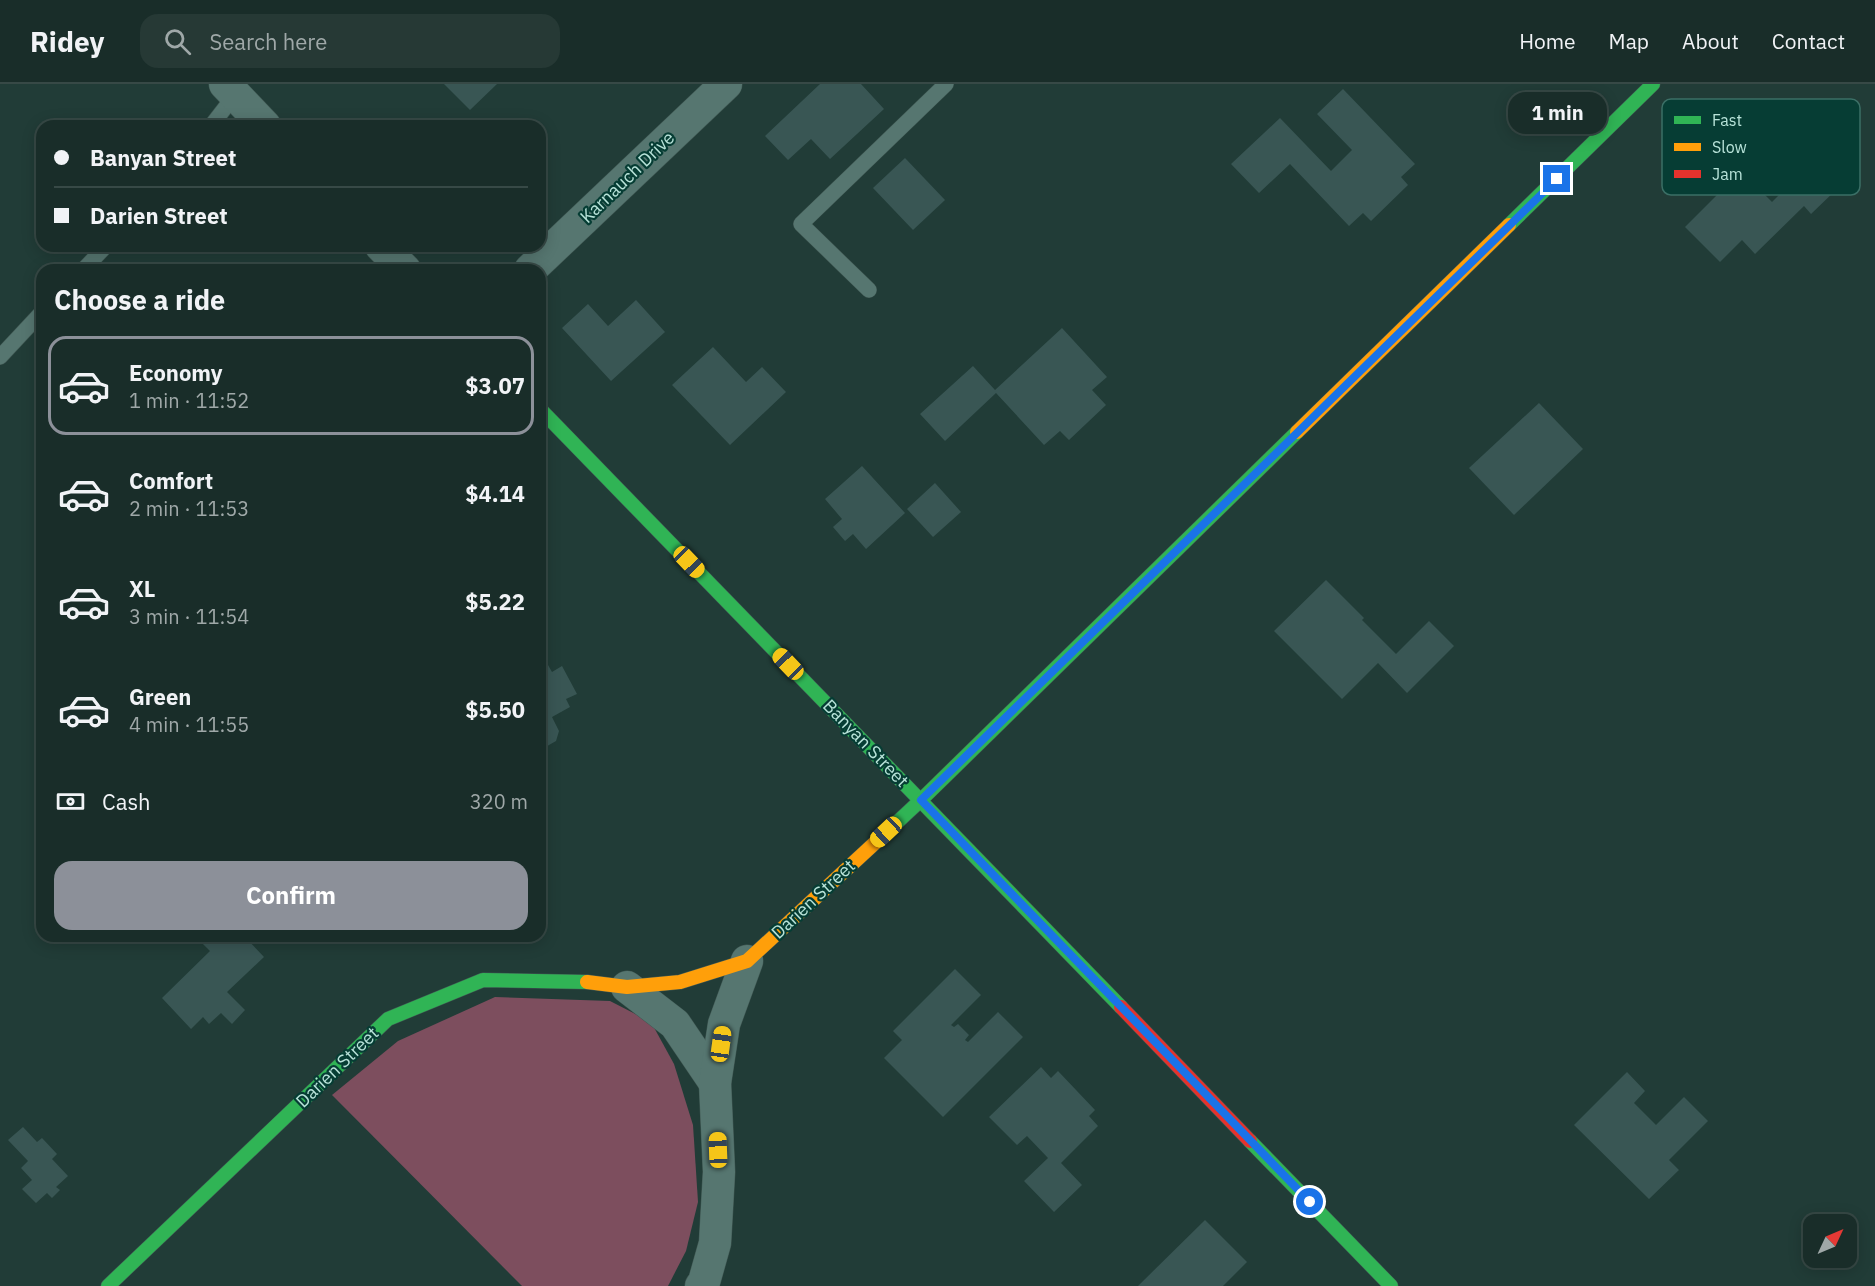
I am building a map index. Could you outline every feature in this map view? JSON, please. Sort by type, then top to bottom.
[{"type":"street","name":"Karnauch Drive","points":[[536,264],[726,84]]},
{"type":"street","name":"Darien Street","points":[[108,1286],[388,1019],[483,980],[577,981],[627,987],[680,982],[747,961],[921,800],[1653,84]]},
{"type":"street","points":[[230,89],[260,120]]},
{"type":"street","points":[[387,252],[399,264]]},
{"type":"street","name":"Banyan Street","points":[[546,416],[921,800],[1390,1286]]},
{"type":"street","name":"Darien Street","points":[[701,1286],[715,1243],[719,1172],[716,1083],[724,1024],[747,961]]},
{"type":"street","points":[[627,987],[675,1024],[716,1083]]},
{"type":"lane","points":[[869,290],[801,224],[946,84]]},
{"type":"lane","points":[[214,120],[230,89]]},
{"type":"lane","points":[[89,264],[100,252]]},
{"type":"lane","points":[[0,357],[36,318]]},
{"type":"shaded area","points":[[495,997],[610,1001],[651,1022],[674,1064],[693,1125],[698,1202],[686,1251],[668,1286],[522,1286],[332,1095],[398,1041]]},
{"type":"building","points":[[444,84],[497,84],[470,110]]},
{"type":"building","points":[[820,84],[861,84],[884,109],[830,159],[811,139],[788,160],[765,136]]},
{"type":"building","points":[[1343,89],[1415,164],[1401,177],[1408,185],[1371,221],[1363,213],[1349,226],[1290,164],[1259,193],[1231,164],[1280,118],[1331,171],[1352,150],[1317,114]]},
{"type":"building","points":[[905,158],[945,200],[913,230],[873,188]]},
{"type":"building","points":[[1717,195],[1765,195],[1772,202],[1779,195],[1831,195],[1811,214],[1804,206],[1755,254],[1742,240],[1720,262],[1685,227]]},
{"type":"building","points":[[636,300],[665,332],[611,381],[562,328],[588,304],[608,326]]},
{"type":"building","points":[[1062,328],[1107,377],[1092,390],[1106,405],[1069,440],[1060,431],[1044,445],[996,393],[945,441],[920,414],[973,366],[995,390]]},
{"type":"building","points":[[713,347],[746,382],[762,367],[786,392],[730,445],[672,385]]},
{"type":"building","points":[[1539,403],[1583,449],[1514,515],[1469,468]]},
{"type":"building","points":[[862,466],[905,513],[866,549],[853,534],[845,541],[833,527],[842,519],[825,499]]},
{"type":"building","points":[[935,483],[961,512],[933,537],[907,509]]},
{"type":"building","points":[[1326,580],[1396,654],[1429,621],[1454,646],[1407,693],[1378,663],[1342,699],[1274,631]]},
{"type":"building","points":[[548,665],[552,672],[562,666],[577,694],[566,699],[570,707],[552,717],[559,731],[556,741],[546,747],[546,666]]},
{"type":"building","points":[[201,942],[250,942],[264,957],[227,992],[245,1010],[232,1024],[221,1013],[209,1024],[203,1017],[191,1029],[162,998],[210,951]]},
{"type":"building","points":[[955,969],[981,995],[951,1025],[954,1027],[958,1024],[969,1035],[965,1040],[968,1042],[998,1012],[1023,1037],[943,1117],[884,1058],[902,1040],[893,1031]]},
{"type":"building","points":[[1041,1067],[1051,1078],[1058,1071],[1095,1110],[1089,1116],[1098,1126],[1061,1163],[1082,1185],[1054,1212],[1024,1181],[1048,1158],[1027,1136],[1017,1145],[989,1117]]},
{"type":"building","points":[[1627,1072],[1645,1091],[1634,1103],[1656,1125],[1684,1097],[1708,1121],[1669,1160],[1679,1170],[1649,1199],[1574,1125]]},
{"type":"building","points":[[23,1127],[37,1142],[42,1138],[57,1154],[52,1159],[68,1176],[56,1187],[60,1190],[52,1198],[47,1193],[36,1203],[22,1189],[32,1180],[21,1168],[28,1161],[8,1140]]},
{"type":"building","points":[[1205,1220],[1247,1262],[1223,1286],[1138,1286]]},
{"type":"traffic: fast","points":[[1509,225],[1653,84]]},
{"type":"traffic: fast","points":[[546,415],[1121,1007]]},
{"type":"traffic: fast","points":[[877,841],[1297,432]]},
{"type":"traffic: fast","points":[[108,1286],[388,1019],[483,980],[587,982]]},
{"type":"traffic: fast","points":[[1250,1141],[1391,1286]]},
{"type":"traffic: slow","points":[[1297,432],[1509,225]]},
{"type":"traffic: slow","points":[[587,982],[627,987],[680,982],[747,961],[877,841]]},
{"type":"traffic: jam","points":[[1121,1007],[1250,1141]]},
{"type":"route","points":[[1310,1202],[921,800],[1557,179]]}]
